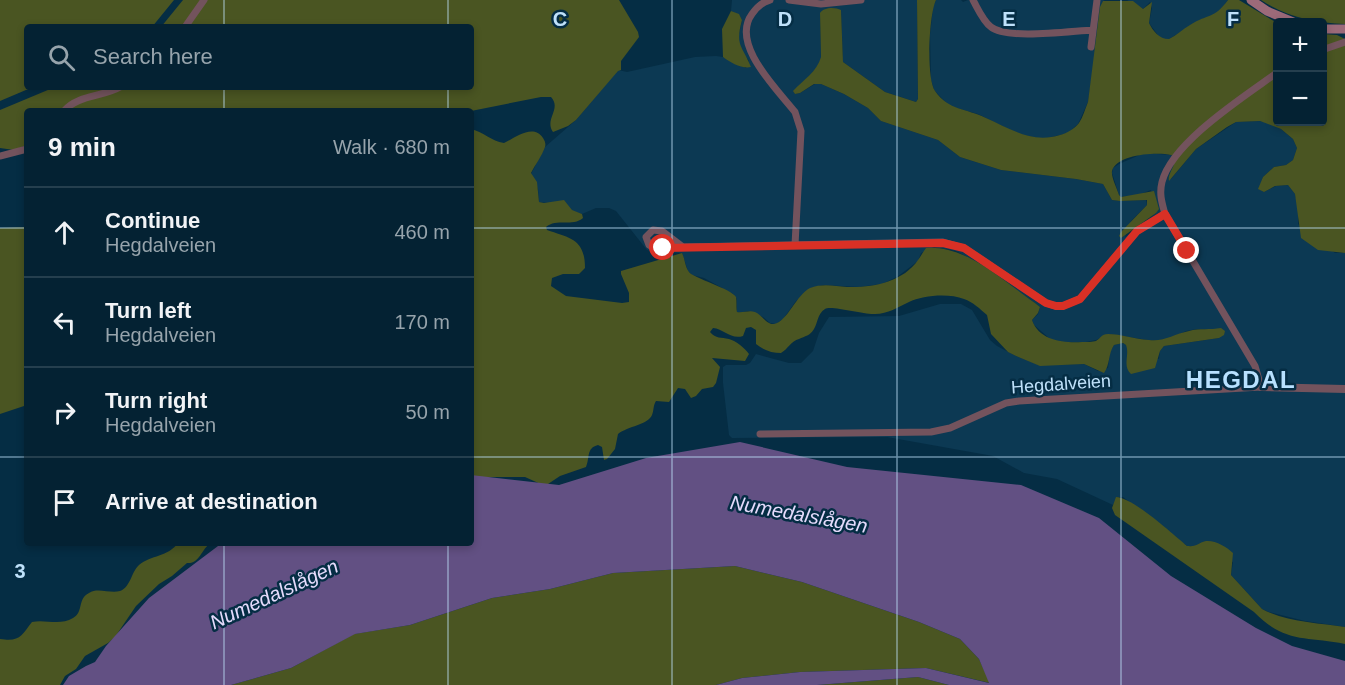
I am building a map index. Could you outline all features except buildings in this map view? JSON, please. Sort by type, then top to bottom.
[{"type":"main road","points":[[1251,0],[1281,18]]},
{"type":"main road","points":[[1327,29],[1345,29]]},
{"type":"street","points":[[187,24],[204,0]]},
{"type":"street","points":[[770,0],[764,2],[753,13],[746,26],[745,34],[752,57],[795,112],[801,130],[795,245]]},
{"type":"street","points":[[789,0],[811,4],[861,0]]},
{"type":"street","points":[[973,0],[987,23],[1000,32],[1016,34],[1094,30]]},
{"type":"street","points":[[1091,47],[1097,0]]},
{"type":"street","points":[[1327,49],[1345,42]]},
{"type":"street","points":[[1261,387],[1256,366],[1165,214],[1161,201],[1161,184],[1167,170],[1185,144],[1273,76]]},
{"type":"street","points":[[68,108],[75,102],[113,90]]},
{"type":"street","points":[[0,156],[24,150]]},
{"type":"street","points":[[683,247],[662,231],[652,230],[646,237],[649,245],[654,248],[936,242],[953,244],[964,248],[1046,303],[1063,306],[1080,299],[1137,231],[1165,214]]},
{"type":"street","name":"Hegdalveien","points":[[760,434],[931,432],[951,428],[1006,403],[1019,401],[1261,387],[1345,389]]},
{"type":"shaded area","points":[[732,0],[917,0],[918,99],[916,102],[885,92],[843,62],[841,10],[820,13],[821,58],[814,71],[794,91],[795,94],[815,84],[821,84],[868,108],[881,121],[938,140],[960,157],[1001,170],[1103,184],[1112,200],[1146,200],[1147,205],[1131,221],[1125,237],[1156,213],[1151,190],[1138,195],[1121,197],[1119,195],[1112,173],[1113,168],[1119,164],[1144,153],[1171,155],[1175,157],[1175,163],[1171,179],[1196,149],[1236,122],[1268,123],[1281,129],[1293,139],[1297,148],[1293,160],[1286,165],[1274,167],[1263,177],[1259,189],[1264,192],[1276,186],[1288,185],[1295,194],[1298,224],[1335,253],[1345,253],[1345,627],[1305,621],[1262,609],[1231,575],[1233,562],[1197,547],[1187,546],[1123,497],[1117,497],[1113,505],[1057,479],[1024,473],[993,456],[887,437],[732,438],[729,435],[723,367],[746,365],[756,354],[789,363],[801,363],[813,351],[819,333],[829,317],[899,316],[940,304],[961,304],[972,310],[990,340],[1016,356],[1039,365],[1084,364],[1098,371],[1108,368],[1110,352],[1114,345],[1122,343],[1127,345],[1128,349],[1159,359],[1160,351],[1164,346],[1219,338],[1213,329],[1197,329],[1186,331],[1170,339],[1160,340],[1109,334],[1086,342],[1059,342],[1049,338],[1034,325],[1032,320],[1038,314],[1040,307],[1035,303],[969,258],[956,251],[934,247],[921,253],[918,261],[897,277],[882,284],[859,287],[823,285],[811,288],[796,301],[783,319],[776,324],[770,323],[763,317],[748,311],[737,312],[737,299],[733,294],[704,278],[692,275],[688,271],[682,253],[647,250],[616,211],[609,208],[596,208],[582,214],[572,211],[567,205],[539,202],[538,189],[531,174],[545,147],[576,120],[618,70],[627,72],[695,57],[716,56],[746,68],[749,61],[740,49],[738,39],[742,20],[739,15],[731,11]]},
{"type":"shaded area","points":[[936,0],[961,0],[963,2],[968,0],[1105,0],[1103,1],[1088,102],[1078,124],[1068,133],[1042,139],[1018,134],[978,114],[949,106],[934,90],[931,80],[930,35]]},
{"type":"shaded area","points":[[1127,0],[1228,0],[1213,16],[1202,19],[1169,39],[1164,39],[1160,38],[1149,23],[1152,8],[1150,2],[1143,9]]},
{"type":"green space","points":[[0,0],[174,0],[154,24],[24,24],[24,90],[26,90],[0,101]]},
{"type":"green space","points":[[183,0],[619,0],[639,37],[621,61],[621,70],[576,120],[553,132],[550,123],[555,106],[551,97],[474,110],[474,108],[24,108],[24,146],[14,150],[0,148],[0,110],[48,90],[474,90],[474,24],[163,24]]},
{"type":"green space","points":[[917,0],[936,0],[932,18],[930,73],[932,84],[940,97],[952,106],[979,115],[1013,131],[1040,138],[1065,133],[1075,127],[1082,118],[1088,102],[1100,7],[1103,1],[1133,1],[1143,9],[1152,2],[1149,23],[1157,34],[1165,39],[1169,39],[1196,21],[1214,14],[1228,0],[1239,0],[1273,21],[1273,126],[1260,121],[1236,122],[1196,149],[1169,181],[1175,160],[1175,157],[1171,155],[1138,156],[1115,165],[1112,171],[1113,179],[1121,197],[1154,191],[1159,209],[1121,238],[1119,236],[1121,232],[1147,205],[1147,200],[1112,200],[1103,184],[1001,170],[960,157],[938,140],[881,121],[868,108],[821,84],[814,84],[795,94],[793,91],[813,71],[821,57],[820,13],[833,8],[841,10],[843,62],[885,92],[916,102],[918,99]]},
{"type":"green space","points":[[1261,0],[1345,0],[1345,24],[1327,22],[1327,18],[1302,18]]},
{"type":"green space","points":[[731,11],[739,14],[742,20],[739,40],[751,67],[737,65],[723,57],[722,29]]},
{"type":"green space","points":[[1327,34],[1337,35],[1345,39],[1345,253],[1318,250],[1301,238],[1295,194],[1288,185],[1275,186],[1264,192],[1258,189],[1263,177],[1274,167],[1286,165],[1293,160],[1297,148],[1293,139],[1281,129],[1273,126],[1327,126]]},
{"type":"green space","points":[[474,130],[504,143],[529,132],[539,134],[544,139],[545,147],[531,173],[537,182],[539,202],[564,200],[572,210],[582,214],[583,218],[574,222],[550,224],[546,227],[547,230],[575,241],[582,251],[585,268],[579,274],[563,274],[552,278],[551,286],[566,296],[629,302],[629,293],[621,271],[682,253],[688,270],[692,274],[736,297],[737,312],[755,312],[769,323],[774,324],[784,318],[800,296],[810,288],[824,285],[867,286],[886,282],[912,268],[926,248],[956,252],[997,275],[1040,307],[1032,320],[1040,332],[1053,339],[1068,342],[1091,342],[1108,334],[1154,340],[1193,330],[1221,328],[1225,331],[1224,335],[1219,338],[1164,346],[1160,351],[1155,368],[1131,374],[1127,368],[1126,345],[1123,343],[1114,345],[1104,373],[1084,364],[1040,366],[1016,356],[1008,352],[991,334],[987,315],[970,302],[951,296],[921,298],[880,314],[834,308],[825,309],[820,313],[811,333],[794,341],[781,353],[768,351],[756,344],[756,330],[751,327],[746,328],[743,336],[739,337],[713,328],[710,332],[714,336],[732,340],[749,354],[745,361],[712,358],[720,367],[713,387],[702,389],[691,398],[685,389],[678,388],[669,402],[656,401],[650,418],[618,434],[615,449],[607,459],[604,460],[602,447],[598,445],[590,451],[586,467],[560,476],[545,486],[525,477],[474,477]]},
{"type":"green space","points":[[24,227],[24,406],[0,414],[0,228]]},
{"type":"green space","points":[[1116,497],[1142,509],[1187,546],[1209,541],[1224,546],[1233,553],[1231,575],[1262,609],[1292,619],[1345,627],[1345,644],[1296,637],[1265,622],[1115,515],[1112,508]]},
{"type":"green space","points":[[176,546],[208,546],[198,559],[187,563],[159,584],[136,606],[115,637],[85,656],[76,669],[65,676],[60,685],[0,685],[0,639],[16,639],[32,622],[63,622],[73,618],[85,596],[93,591],[116,592],[124,589],[139,565]]},
{"type":"green space","points":[[735,566],[802,582],[919,622],[960,639],[979,659],[990,683],[926,668],[800,672],[742,678],[716,685],[231,685],[291,668],[354,634],[410,625],[492,598],[550,589],[613,573]]},
{"type":"green space","points":[[918,677],[949,685],[817,685]]},
{"type":"water","name":"Numedalslågen","points":[[740,442],[847,467],[1021,485],[1099,518],[1171,576],[1256,628],[1292,646],[1345,661],[1345,685],[949,685],[918,677],[817,685],[716,685],[742,678],[800,672],[926,668],[989,683],[979,659],[960,639],[919,622],[802,582],[735,566],[613,573],[550,589],[492,598],[410,625],[355,634],[291,668],[231,685],[63,685],[69,676],[95,662],[106,646],[149,598],[218,546],[474,546],[474,475],[559,485],[646,458]]},
{"type":"district","name":"HEGDAL","points":[[1241,380]]},
{"type":"route","points":[[663,248],[953,244],[964,248],[1026,291],[1056,306],[1063,306],[1080,299],[1137,231],[1165,214],[1187,251]]}]
